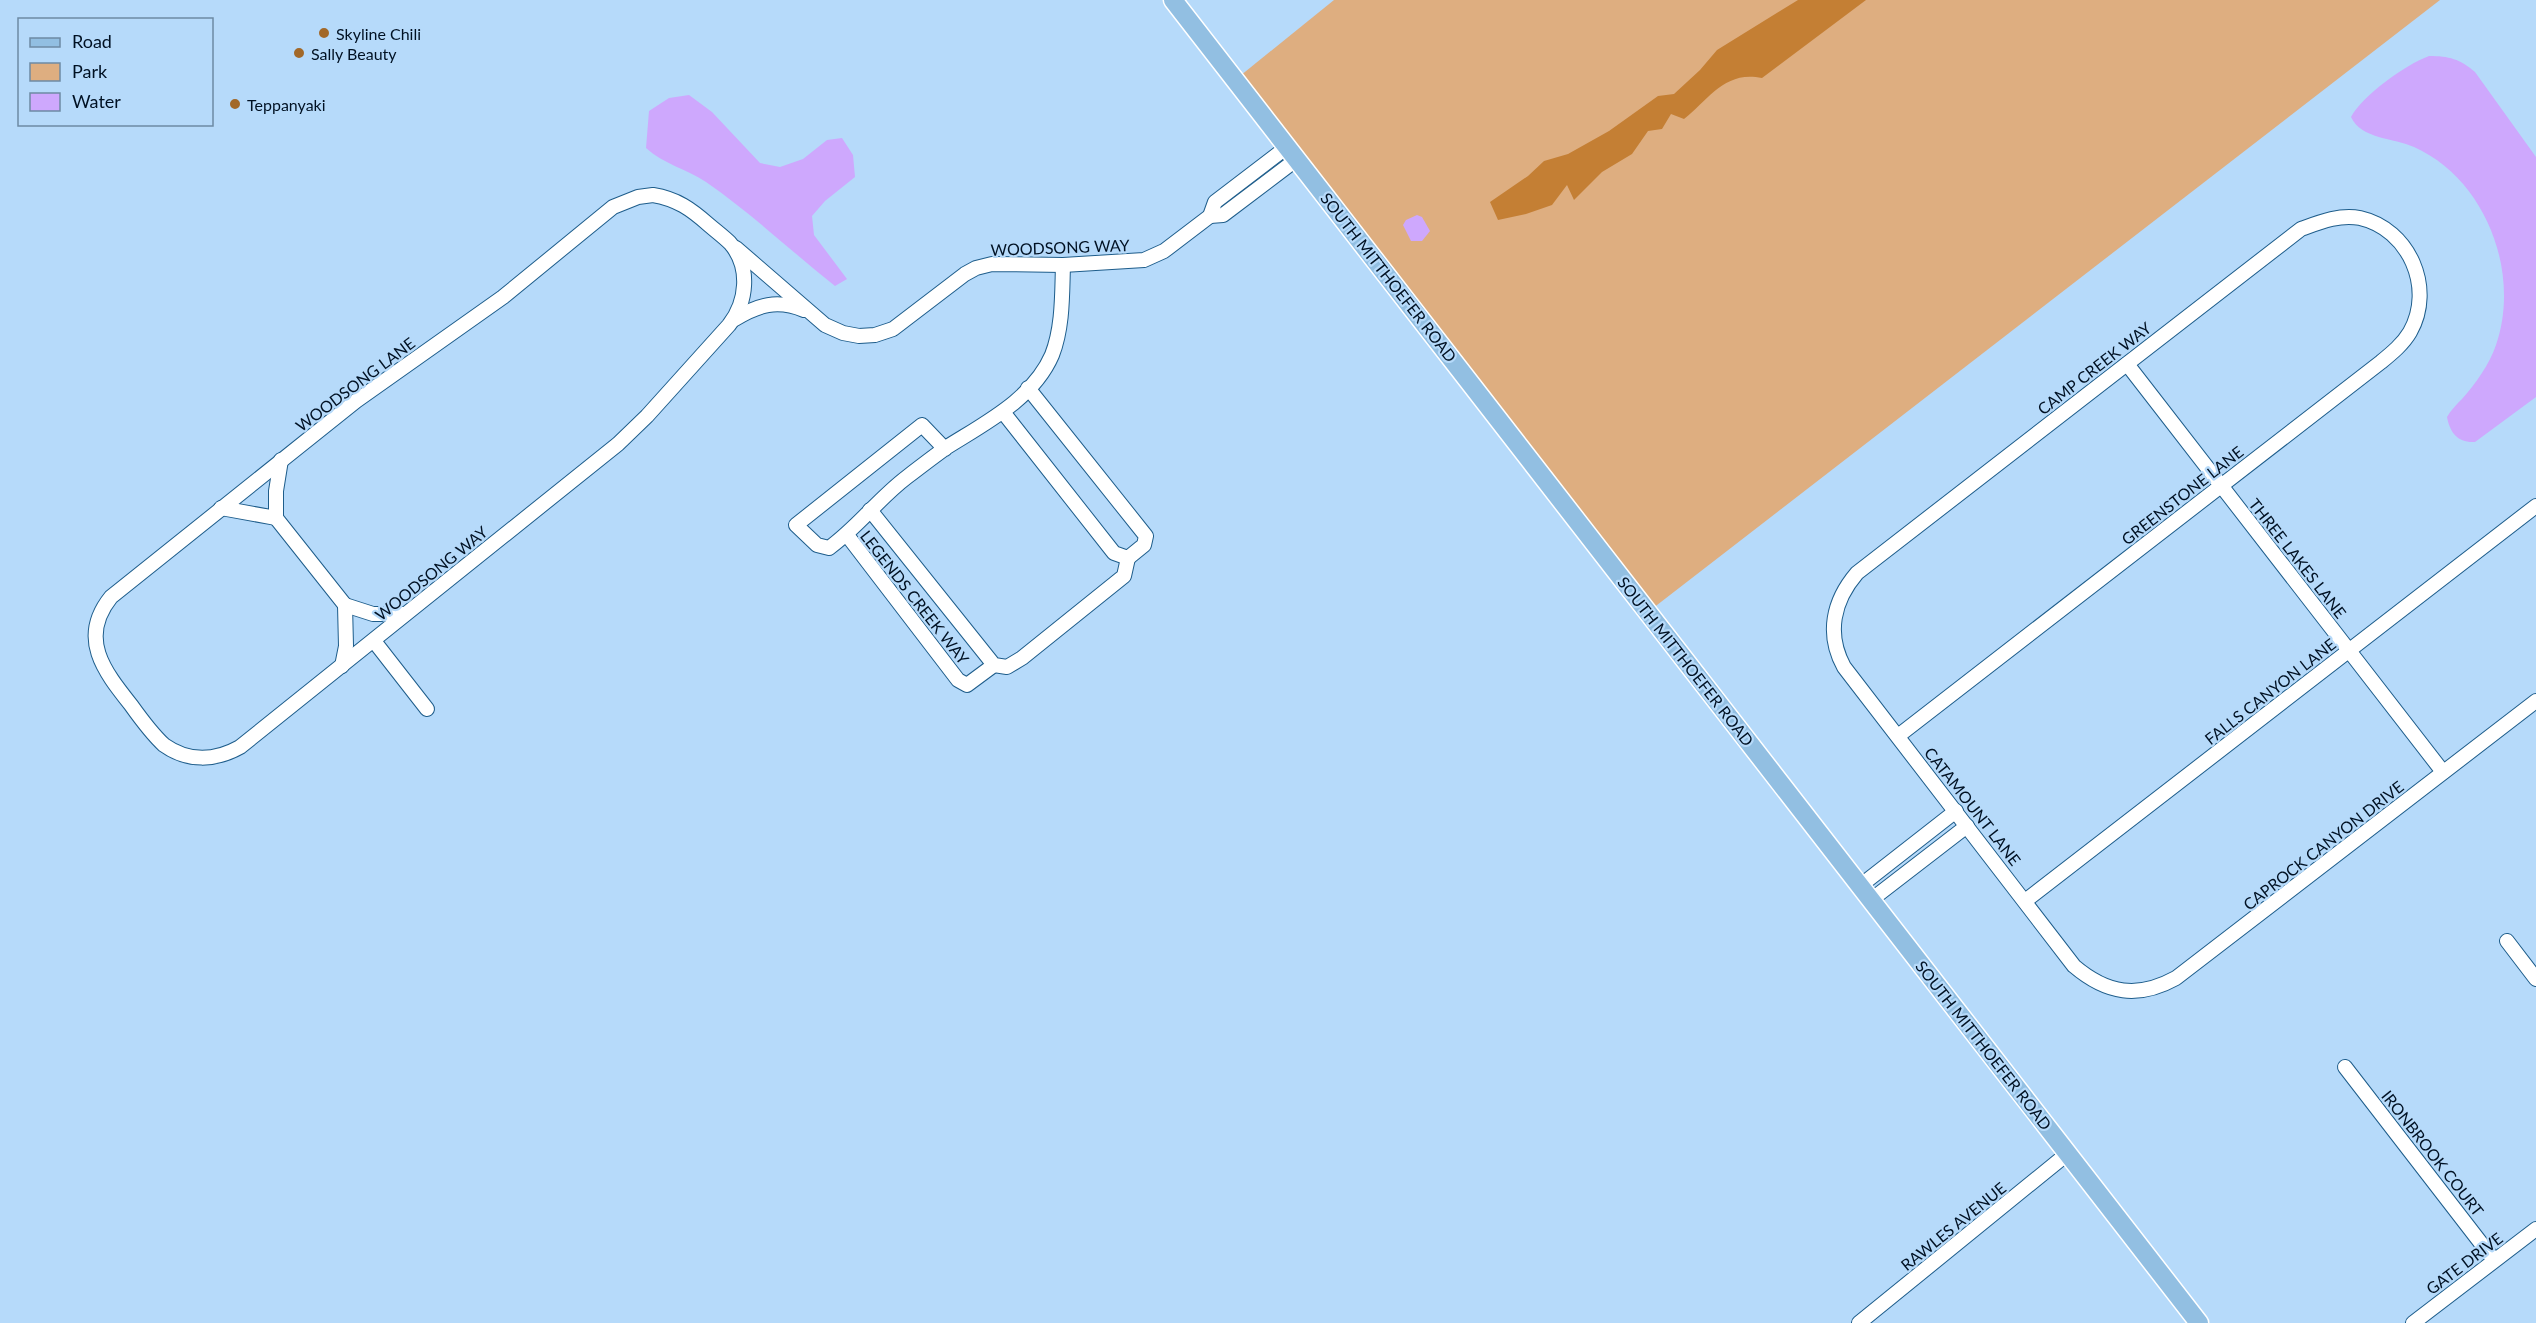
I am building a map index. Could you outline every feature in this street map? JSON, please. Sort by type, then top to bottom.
[{"type":"main road","name":"SOUTH MITTHOEFER ROAD","points":[[1173,0],[2199,1323]]},
{"type":"street","name":"WOODSONG WAY","points":[[132,706],[156,737],[175,753],[209,759],[240,747],[631,433],[731,322],[750,309],[767,304],[784,304],[813,314],[825,325],[843,333],[859,336],[874,335],[899,326],[965,274],[976,268],[992,264],[1063,265],[1144,260],[1164,251],[1210,216],[1215,202],[1292,153]]},
{"type":"street","name":"WOODSONG LANE","points":[[132,706],[99,662],[96,634],[101,612],[119,590],[365,395],[503,297],[613,207],[646,195],[673,199],[689,208],[813,314]]},
{"type":"street","name":"CAMP CREEK WAY","points":[[1834,617],[1842,592],[1857,573],[2301,229],[2332,218],[2359,218],[2385,229],[2404,247]]},
{"type":"street","name":"WOODSONG LANE","points":[[730,243],[740,261],[744,280],[742,300],[731,322]]},
{"type":"street","name":"GREENSTONE LANE","points":[[1898,736],[2381,362],[2404,340],[2415,320],[2421,295],[2416,267],[2404,247]]},
{"type":"street","points":[[945,449],[922,425],[796,525],[817,545],[829,548],[860,523],[870,510],[897,485],[945,449],[1003,412],[1044,369],[1052,354],[1059,329],[1063,265]]},
{"type":"street","name":"THREE LAKES LANE","points":[[2127,364],[2443,772]]},
{"type":"street","points":[[870,510],[994,665],[1007,667],[1032,650],[1124,576],[1128,558],[1144,546],[1146,536],[1028,387]]},
{"type":"street","points":[[1003,412],[1114,553],[1128,558]]},
{"type":"street","points":[[282,460],[276,491],[276,518],[345,605],[372,614],[405,614]]},
{"type":"street","name":"FALLS CANYON LANE","points":[[2025,901],[2536,506]]},
{"type":"street","points":[[221,508],[276,518]]},
{"type":"street","name":"LEGENDS CREEK WAY","points":[[846,535],[958,680],[968,685],[994,665]]},
{"type":"street","points":[[342,666],[346,646],[345,605]]},
{"type":"street","name":"CATAMOUNT LANE","points":[[1834,617],[1835,645],[1844,667],[2074,966],[2101,985],[2120,990]]},
{"type":"street","points":[[374,641],[427,709]]},
{"type":"street","name":"CAPROCK CANYON DRIVE","points":[[2120,990],[2140,991],[2158,988],[2176,978],[2536,701]]},
{"type":"street","points":[[1865,893],[1956,811]]},
{"type":"street","points":[[1865,893],[1967,826]]},
{"type":"street","points":[[2507,941],[2536,979]]},
{"type":"street","name":"IRONBROOK COURT","points":[[2345,1067],[2494,1260]]},
{"type":"street","name":"RAWLES AVENUE","points":[[1859,1323],[2067,1154]]},
{"type":"street","name":"GATE DRIVE","points":[[2413,1323],[2536,1229]]},
{"type":"green space","points":[[1334,0],[2440,0],[1648,612],[1235,80]]},
{"type":"shaded area","points":[[1798,0],[1866,0],[1762,78],[1738,78],[1728,82],[1718,88],[1684,119],[1671,114],[1662,129],[1648,131],[1632,154],[1602,172],[1574,200],[1567,185],[1552,205],[1498,220],[1490,202],[1528,176],[1544,161],[1568,154],[1609,131],[1658,96],[1674,94],[1700,70],[1717,50]]},
{"type":"water","points":[[2429,56],[2454,59],[2475,72],[2536,157],[2536,397],[2475,442],[2459,439],[2450,428],[2447,417],[2482,374],[2490,360],[2503,317],[2504,288],[2500,259],[2491,231],[2478,205],[2461,181],[2439,162],[2414,147],[2362,130],[2351,117],[2375,90],[2408,66]]},
{"type":"water","points":[[689,95],[712,112],[760,163],[780,167],[803,159],[827,140],[842,138],[853,155],[855,177],[825,201],[812,216],[814,235],[847,279],[835,286],[723,194],[699,177],[660,158],[646,148],[649,111],[669,98]]},
{"type":"water","points":[[1417,215],[1422,217],[1430,231],[1422,241],[1411,241],[1403,225],[1406,220]]},
{"type":"place","name":"Skyline Chili","points":[[324,33]]},
{"type":"place","name":"Sally Beauty","points":[[299,53]]},
{"type":"place","name":"Teppanyaki","points":[[235,104]]}]
